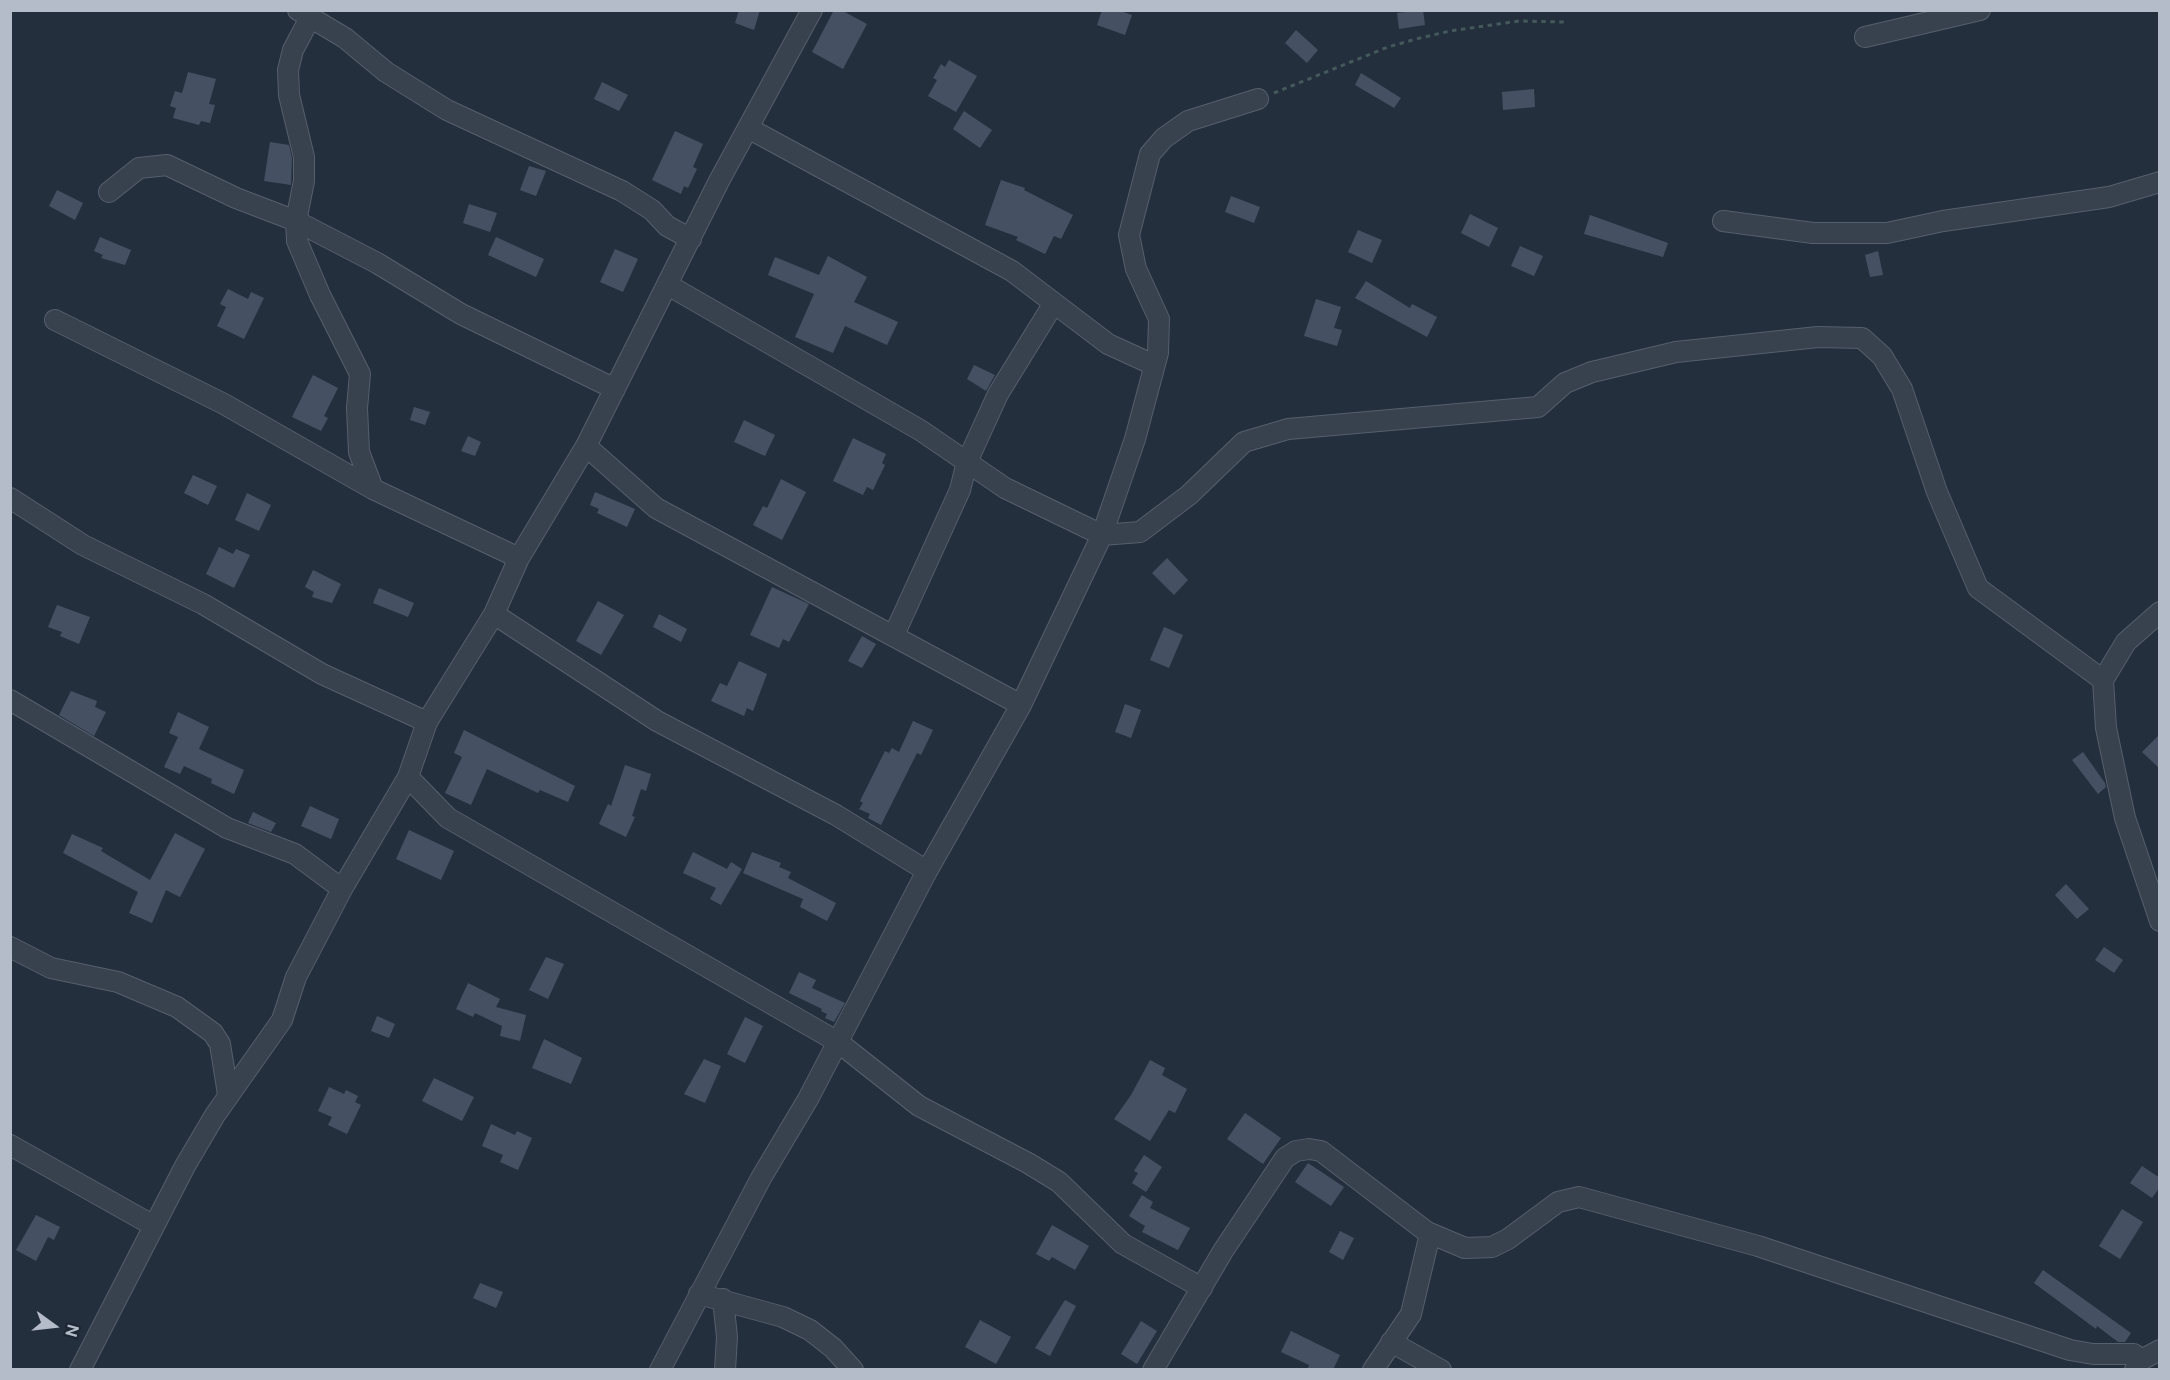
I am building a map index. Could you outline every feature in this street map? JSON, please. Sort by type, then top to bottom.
[{"type":"street","points":[[80,1370],[185,1166],[228,1094],[282,1020],[296,977],[342,889],[408,777],[427,722],[494,614],[519,558],[586,447],[748,128],[812,10]]},
{"type":"street","points":[[1864,37],[1980,10]]},
{"type":"street","points":[[373,489],[358,444],[357,408],[360,374],[320,295],[297,242],[296,221],[304,182],[304,158],[289,95],[288,70],[304,14],[345,38],[386,72],[447,110],[622,191],[652,210],[667,226],[691,239]]},
{"type":"street","points":[[660,1370],[699,1294],[838,1042],[927,871],[1021,705],[1102,535],[1135,439],[1158,353],[1159,319],[1136,269],[1129,235],[1150,154],[1164,138],[1188,121],[1258,99]]},
{"type":"street","points":[[748,128],[1012,271],[1108,344],[1155,365]]},
{"type":"street","points":[[109,192],[139,168],[167,165],[236,198],[296,221],[377,263],[461,314],[615,389]]},
{"type":"street","points":[[1723,221],[1813,233],[1887,233],[1953,219],[2109,197],[2160,182]]},
{"type":"street","points":[[668,285],[920,430],[1005,488],[1102,535],[1140,532],[1189,495],[1244,442],[1288,429],[1538,406],[1565,382],[1592,372],[1676,352],[1818,337],[1862,338],[1882,356],[1902,389],[1937,492],[1978,588],[2103,680]]},
{"type":"street","points":[[894,635],[960,490],[967,462],[999,394],[1054,303]]},
{"type":"street","points":[[55,320],[224,404],[373,489],[519,558]]},
{"type":"street","points":[[586,447],[656,508],[1021,705]]},
{"type":"street","points":[[10,498],[83,545],[203,604],[322,674],[427,722]]},
{"type":"street","points":[[494,614],[657,721],[836,815],[927,871]]},
{"type":"street","points":[[2159,616],[2126,642],[2103,680],[2106,728],[2125,818],[2160,921]]},
{"type":"street","points":[[10,700],[227,828],[295,854],[342,889]]},
{"type":"street","points":[[408,777],[448,818],[838,1042],[919,1106],[1029,1163],[1059,1182],[1123,1245],[1202,1287]]},
{"type":"street","points":[[10,947],[51,968],[118,982],[177,1007],[213,1033],[216,1038],[224,1064],[228,1094]]},
{"type":"street","points":[[10,1145],[154,1227]]},
{"type":"street","points":[[1153,1370],[1202,1287],[1285,1158],[1296,1151],[1309,1149],[1321,1151],[1426,1232],[1465,1248],[1492,1247],[1508,1239],[1558,1202],[1579,1197],[1758,1246],[2070,1350],[2093,1354],[2134,1354],[2138,1365],[2160,1350]]},
{"type":"street","points":[[1373,1370],[1410,1314],[1429,1238],[1426,1232]]},
{"type":"street","points":[[699,1294],[783,1317],[810,1330],[833,1348],[853,1370]]},
{"type":"street","points":[[723,1299],[727,1337],[725,1370]]},
{"type":"street","points":[[1391,1342],[1441,1370]]},
{"type":"path","points":[[1258,99],[1388,47],[1416,39],[1450,31],[1519,21],[1564,22]]},
{"type":"building","points":[[739,10],[760,10],[754,30],[735,23]]},
{"type":"building","points":[[834,10],[841,10],[867,24],[843,69],[812,52]]},
{"type":"building","points":[[1102,10],[1118,10],[1132,15],[1125,35],[1097,25]]},
{"type":"building","points":[[1423,10],[1425,25],[1399,29],[1397,13]]},
{"type":"building","points":[[1296,30],[1318,50],[1307,63],[1285,43]]},
{"type":"building","points":[[949,60],[977,76],[956,112],[928,96],[937,80],[933,78],[941,64],[945,67]]},
{"type":"building","points":[[188,72],[216,79],[209,104],[215,105],[210,123],[201,121],[199,125],[173,118],[176,108],[170,106],[175,91],[182,93]]},
{"type":"building","points":[[1361,73],[1401,98],[1394,108],[1355,85]]},
{"type":"building","points":[[602,82],[628,95],[619,111],[594,99]]},
{"type":"building","points":[[1534,89],[1535,107],[1503,110],[1502,92]]},
{"type":"building","points":[[964,111],[992,130],[980,148],[953,129]]},
{"type":"building","points":[[675,131],[703,144],[693,167],[697,169],[688,188],[684,186],[681,194],[652,180]]},
{"type":"building","points":[[270,142],[289,145],[292,158],[291,185],[264,181]]},
{"type":"building","points":[[529,166],[546,171],[536,196],[520,190]]},
{"type":"building","points":[[1001,180],[1025,188],[1024,190],[1073,215],[1061,239],[1054,236],[1045,254],[1016,240],[1018,237],[985,225]]},
{"type":"building","points":[[57,190],[83,203],[75,220],[49,206]]},
{"type":"building","points":[[1231,196],[1260,207],[1254,223],[1225,212]]},
{"type":"building","points":[[469,204],[497,213],[490,232],[463,223]]},
{"type":"building","points":[[1470,214],[1498,228],[1489,247],[1461,233]]},
{"type":"building","points":[[1590,215],[1668,243],[1663,257],[1584,234]]},
{"type":"building","points":[[1358,230],[1382,240],[1372,263],[1348,252]]},
{"type":"building","points":[[100,237],[131,250],[125,265],[101,258],[103,255],[94,251]]},
{"type":"building","points":[[496,237],[544,259],[536,277],[488,255]]},
{"type":"building","points":[[1520,246],[1543,256],[1534,276],[1511,266]]},
{"type":"building","points":[[615,249],[638,259],[623,292],[600,282]]},
{"type":"building","points":[[1878,251],[1883,275],[1870,277],[1865,255]]},
{"type":"building","points":[[828,256],[867,277],[854,302],[898,322],[887,345],[845,326],[833,353],[795,337],[814,294],[768,275],[775,257],[819,275]]},
{"type":"building","points":[[1366,281],[1410,308],[1412,304],[1437,317],[1427,337],[1355,298]]},
{"type":"building","points":[[228,289],[248,299],[251,292],[264,298],[244,339],[217,326],[226,307],[220,304]]},
{"type":"building","points":[[1316,299],[1341,307],[1334,328],[1342,330],[1337,346],[1304,336]]},
{"type":"building","points":[[974,365],[995,375],[986,391],[967,379]]},
{"type":"building","points":[[313,375],[338,388],[324,416],[328,418],[321,431],[292,417]]},
{"type":"building","points":[[414,407],[430,412],[425,425],[410,420]]},
{"type":"building","points":[[744,420],[775,435],[765,456],[734,442]]},
{"type":"building","points":[[468,436],[481,442],[475,456],[461,451]]},
{"type":"building","points":[[853,438],[886,454],[882,463],[885,465],[873,490],[867,487],[863,495],[833,481]]},
{"type":"building","points":[[193,475],[217,486],[208,505],[184,493]]},
{"type":"building","points":[[781,479],[806,492],[782,540],[753,525],[763,506],[767,508]]},
{"type":"building","points":[[595,492],[635,509],[627,527],[597,513],[599,509],[590,505]]},
{"type":"building","points":[[247,493],[271,505],[259,531],[235,520]]},
{"type":"building","points":[[219,547],[233,554],[236,549],[250,555],[234,588],[206,574]]},
{"type":"building","points":[[1167,558],[1188,580],[1174,595],[1152,573]]},
{"type":"building","points":[[313,570],[341,584],[332,603],[312,597],[314,592],[305,587]]},
{"type":"building","points":[[772,587],[809,604],[789,642],[783,639],[779,648],[750,635]]},
{"type":"building","points":[[379,588],[414,603],[408,617],[373,603]]},
{"type":"building","points":[[598,601],[624,615],[601,655],[576,641]]},
{"type":"building","points":[[57,605],[90,617],[79,644],[60,636],[62,632],[48,627]]},
{"type":"building","points":[[659,614],[687,629],[681,642],[653,627]]},
{"type":"building","points":[[1164,627],[1183,635],[1169,668],[1150,660]]},
{"type":"building","points":[[862,636],[876,644],[862,668],[848,661]]},
{"type":"building","points":[[739,661],[767,674],[753,711],[747,708],[744,716],[711,701],[720,683],[727,686]]},
{"type":"building","points":[[71,691],[97,701],[95,707],[106,712],[94,736],[59,715]]},
{"type":"building","points":[[1125,704],[1141,710],[1131,738],[1115,732]]},
{"type":"building","points":[[178,712],[209,727],[199,749],[244,770],[234,794],[211,783],[212,779],[184,766],[180,774],[164,767],[178,737],[169,733]]},
{"type":"building","points":[[913,721],[933,730],[921,755],[917,753],[881,825],[868,818],[870,814],[859,809],[863,803],[860,801],[885,751],[889,753],[892,748],[899,752]]},
{"type":"building","points":[[464,730],[575,786],[568,802],[540,790],[538,793],[487,769],[471,805],[445,793],[462,757],[454,753]]},
{"type":"building","points":[[2160,734],[2160,769],[2142,752]]},
{"type":"building","points":[[2083,752],[2105,783],[2106,787],[2098,794],[2072,760]]},
{"type":"building","points":[[625,765],[651,774],[646,791],[641,789],[632,816],[635,817],[626,837],[599,824],[608,804],[611,806]]},
{"type":"building","points":[[310,806],[339,819],[331,839],[301,826]]},
{"type":"building","points":[[253,812],[276,823],[271,832],[248,823]]},
{"type":"building","points":[[409,830],[454,851],[441,880],[396,859]]},
{"type":"building","points":[[175,833],[205,849],[180,897],[166,890],[152,923],[129,913],[138,892],[63,853],[72,834],[103,848],[101,851],[150,880]]},
{"type":"building","points":[[693,852],[727,869],[731,862],[742,869],[721,905],[710,899],[716,888],[683,873]]},
{"type":"building","points":[[752,852],[781,863],[779,867],[791,872],[788,878],[836,903],[827,921],[800,907],[803,899],[743,873]]},
{"type":"building","points":[[2066,884],[2089,909],[2077,919],[2055,895]]},
{"type":"building","points":[[2104,947],[2123,960],[2114,973],[2095,960]]},
{"type":"building","points":[[546,957],[564,964],[548,999],[529,990]]},
{"type":"building","points":[[799,972],[816,980],[812,988],[845,1003],[834,1022],[825,1018],[827,1014],[821,1011],[822,1009],[789,993]]},
{"type":"building","points":[[468,983],[500,999],[496,1007],[526,1015],[520,1041],[500,1036],[502,1026],[475,1013],[473,1017],[456,1009]]},
{"type":"building","points":[[377,1016],[395,1024],[389,1038],[371,1031]]},
{"type":"building","points":[[745,1017],[763,1026],[745,1063],[727,1054]]},
{"type":"building","points":[[544,1039],[582,1058],[571,1084],[532,1068]]},
{"type":"building","points":[[704,1059],[721,1066],[705,1103],[684,1094]]},
{"type":"building","points":[[1150,1060],[1165,1068],[1162,1075],[1187,1089],[1175,1113],[1169,1110],[1150,1141],[1114,1119],[1131,1095]]},
{"type":"building","points":[[434,1078],[474,1097],[462,1121],[422,1101]]},
{"type":"building","points":[[329,1087],[344,1094],[346,1090],[358,1096],[355,1102],[361,1105],[347,1134],[328,1125],[332,1117],[318,1111]]},
{"type":"building","points":[[1245,1113],[1281,1138],[1263,1164],[1227,1139]]},
{"type":"building","points":[[491,1124],[515,1135],[517,1131],[532,1138],[518,1170],[500,1162],[503,1155],[482,1146]]},
{"type":"building","points":[[1144,1155],[1162,1167],[1146,1192],[1132,1183],[1138,1173],[1134,1171]]},
{"type":"building","points":[[1308,1163],[1344,1187],[1331,1206],[1295,1182]]},
{"type":"building","points":[[2142,1166],[2160,1178],[2160,1187],[2152,1198],[2130,1183]]},
{"type":"building","points":[[1142,1195],[1153,1202],[1150,1208],[1190,1228],[1178,1250],[1142,1232],[1145,1226],[1129,1216]]},
{"type":"building","points":[[2122,1209],[2143,1222],[2120,1259],[2099,1246]]},
{"type":"building","points":[[36,1215],[60,1227],[54,1240],[48,1237],[36,1261],[16,1250]]},
{"type":"building","points":[[1052,1225],[1089,1246],[1075,1270],[1052,1257],[1049,1261],[1036,1254]]},
{"type":"building","points":[[1340,1231],[1354,1238],[1343,1260],[1329,1252]]},
{"type":"building","points":[[2043,1270],[2131,1333],[2125,1342],[2118,1342],[2097,1326],[2096,1329],[2034,1283]]},
{"type":"building","points":[[480,1283],[503,1292],[496,1308],[473,1298]]},
{"type":"building","points":[[1065,1300],[1076,1306],[1050,1356],[1035,1348]]},
{"type":"building","points":[[980,1320],[1011,1337],[996,1364],[965,1347]]},
{"type":"building","points":[[1141,1321],[1157,1331],[1137,1364],[1121,1354]]},
{"type":"building","points":[[1291,1331],[1340,1355],[1333,1370],[1307,1370],[1309,1365],[1281,1352]]}]
